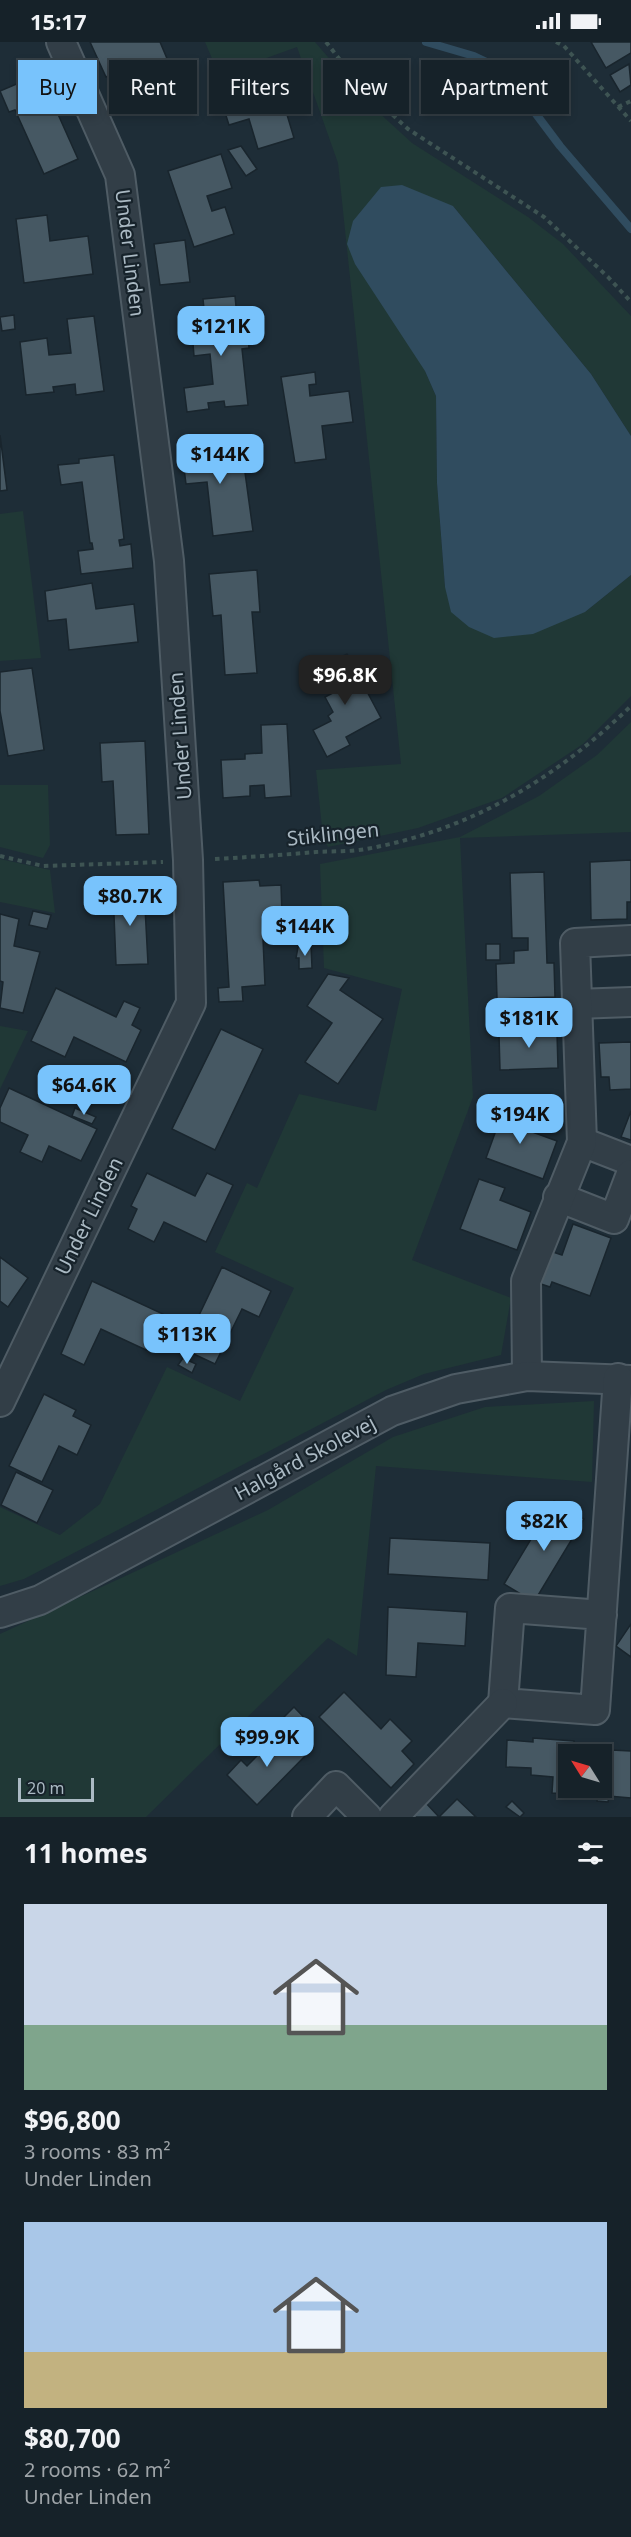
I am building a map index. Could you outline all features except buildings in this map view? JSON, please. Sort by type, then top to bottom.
[{"type":"street","name":"Under Linden","points":[[0,1402],[191,1003],[188,860],[169,561],[120,176],[61,42]]},
{"type":"street","points":[[527,1376],[526,1281],[582,1142],[575,943],[631,940]]},
{"type":"street","points":[[576,1004],[631,1002]]},
{"type":"street","points":[[582,1142],[631,1161]]},
{"type":"street","points":[[558,1197],[614,1219],[631,1174]]},
{"type":"street","name":"Halgård Skolevej","points":[[0,1613],[40,1600],[392,1411],[456,1389],[527,1376],[625,1379]]},
{"type":"street","points":[[503,1702],[595,1710],[625,1379]]},
{"type":"street","points":[[393,1817],[503,1702],[510,1608],[602,1615]]},
{"type":"street","points":[[307,1817],[336,1786],[367,1817]]},
{"type":"path","points":[[326,42],[359,84],[408,129],[544,217],[608,277],[631,302]]},
{"type":"path","points":[[556,42],[564,46],[631,121]]},
{"type":"path","points":[[618,107],[631,101]]},
{"type":"path","name":"Stiklingen","points":[[0,856],[43,866],[365,849],[458,823],[510,800],[556,770],[597,738],[631,706]]},
{"type":"green space","points":[[205,42],[315,42],[330,60],[323,60],[323,114],[380,114],[412,143],[528,217],[563,244],[631,316],[631,436],[591,374],[453,206],[425,371],[436,396],[437,483],[445,587],[585,612],[631,575],[631,696],[583,744],[502,798],[418,828],[328,847],[323,837],[316,770],[401,764],[338,163],[311,87],[311,60],[302,60],[297,47],[261,60],[213,60]]},
{"type":"green space","points":[[23,511],[41,658],[0,661],[0,514]]},
{"type":"green space","points":[[631,722],[631,832],[460,838],[473,1097],[412,1260],[511,1298],[501,1355],[424,1374],[386,1390],[24,1579],[0,1586],[0,1507],[60,1535],[100,1504],[167,1367],[240,1401],[294,1288],[215,1252],[247,1183],[257,1188],[299,1094],[376,1111],[402,989],[324,968],[320,864],[460,837],[539,796],[597,755]]},
{"type":"green space","points":[[0,785],[48,785],[50,845],[43,858],[0,847]]},
{"type":"green space","points":[[0,859],[50,870],[55,913],[0,902]]},
{"type":"green space","points":[[0,1026],[28,1031],[0,1089]]},
{"type":"green space","points":[[594,1401],[592,1482],[376,1466],[357,1656],[328,1638],[146,1817],[0,1817],[0,1634],[268,1510],[393,1437],[485,1407]]},
{"type":"water","points":[[402,185],[453,206],[591,374],[631,436],[631,575],[585,612],[533,634],[494,638],[469,627],[451,612],[445,587],[437,483],[436,396],[425,371],[355,264],[347,244],[353,221],[381,187]]},
{"type":"waterway","points":[[426,42],[474,56],[495,66],[512,82],[560,146],[631,229]]}]
